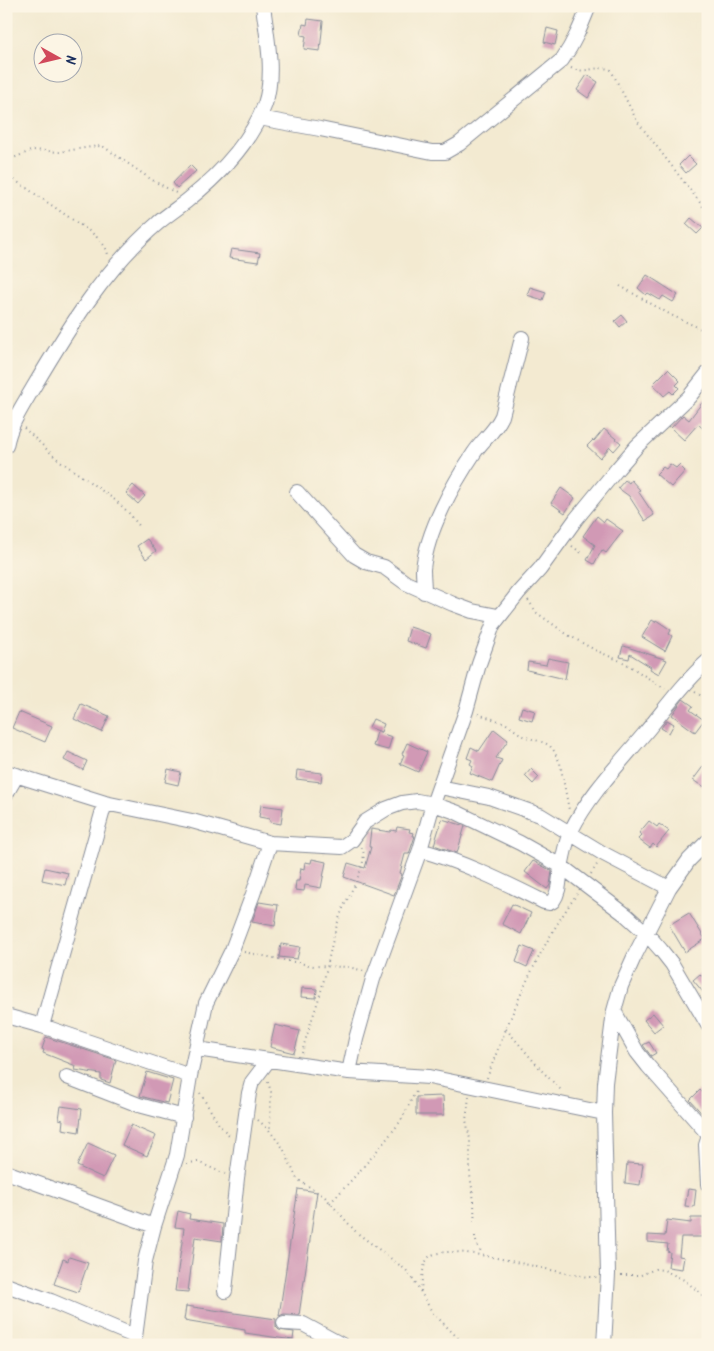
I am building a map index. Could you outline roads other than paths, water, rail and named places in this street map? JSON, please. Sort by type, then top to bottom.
[{"type":"street","points":[[6,446],[11,415],[110,270],[158,223],[189,199],[239,149],[259,118],[265,101],[269,69],[263,6]]},
{"type":"street","points":[[259,118],[432,152],[445,152],[459,144],[562,60],[571,48],[580,30],[588,6]]},
{"type":"street","points":[[424,592],[423,570],[432,535],[440,514],[476,450],[497,426],[502,416],[522,338]]},
{"type":"street","points":[[349,1072],[373,979],[420,850],[433,804],[466,711],[486,641],[493,625],[498,616],[540,570],[561,540],[618,468],[637,446],[688,397],[708,373]]},
{"type":"street","points":[[297,492],[354,555],[366,562],[384,567],[406,583],[424,592],[466,609],[498,616]]},
{"type":"street","points":[[420,850],[451,860],[549,903],[553,901],[559,889],[561,866],[571,831],[591,799],[679,691],[708,661]]},
{"type":"street","points":[[6,794],[12,774],[105,803],[192,821],[270,843],[342,847],[352,840],[365,822],[386,809],[402,803],[417,801],[433,804],[487,826],[561,866],[626,915],[646,933],[672,964],[708,1025]]},
{"type":"street","points":[[440,787],[489,797],[540,815],[571,831],[604,854],[669,888]]},
{"type":"street","points":[[42,1026],[105,803]]},
{"type":"street","points":[[604,1345],[608,1274],[604,1112],[606,1074],[614,1011],[621,986],[669,888],[689,860],[708,842]]},
{"type":"street","points":[[6,1284],[51,1301],[134,1340],[145,1261],[154,1226],[172,1173],[206,1004],[232,950],[270,843]]},
{"type":"street","points":[[689,860],[708,857]]},
{"type":"street","points":[[614,1011],[637,1052],[708,1134]]},
{"type":"street","points":[[6,1016],[42,1026],[190,1076]]},
{"type":"street","points":[[197,1049],[266,1064],[299,1065],[349,1072],[429,1077],[604,1112]]},
{"type":"street","points":[[225,1291],[236,1178],[248,1101],[252,1082],[266,1064]]},
{"type":"street","points":[[67,1077],[139,1104],[184,1117]]},
{"type":"street","points":[[708,1139],[706,1145],[708,1184]]},
{"type":"street","points":[[6,1172],[154,1226]]},
{"type":"street","points":[[284,1323],[303,1324],[342,1345]]}]
